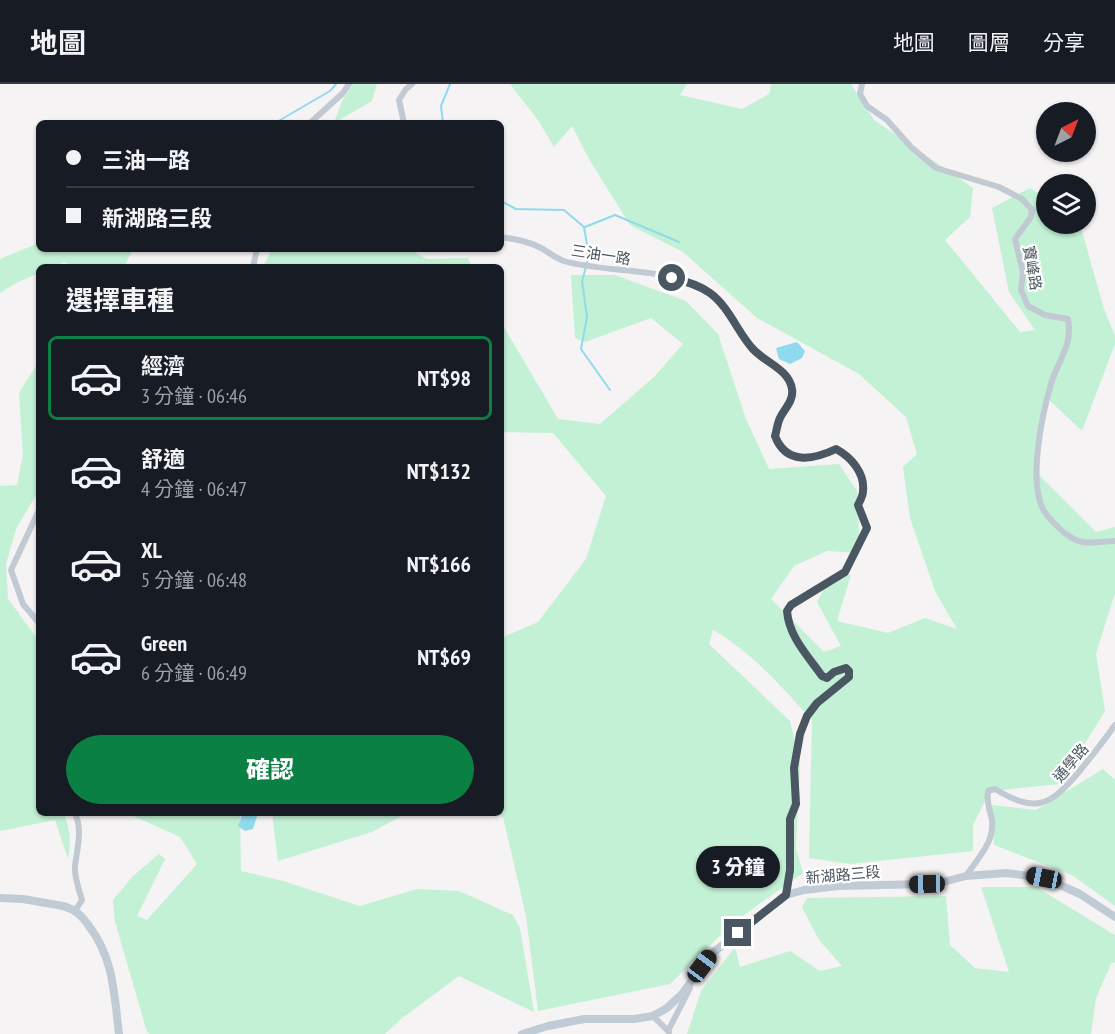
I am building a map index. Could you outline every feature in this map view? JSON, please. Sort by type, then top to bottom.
[{"type":"street","points":[[313,120],[343,93],[349,84]]},
{"type":"street","points":[[403,120],[399,100],[412,84]]},
{"type":"street","name":"寶峰路","points":[[862,84],[861,94],[867,106],[887,120],[910,147],[936,168],[999,187],[1022,199],[1032,210],[1031,217],[1015,239],[1023,272],[1021,290],[1029,306],[1045,315],[1068,319],[1070,330],[1069,340],[1051,382],[1042,418],[1036,466],[1041,507],[1064,533],[1082,542],[1115,540]]},
{"type":"street","name":"三油一路","points":[[504,238],[523,241],[563,261],[658,274],[686,281],[710,293],[724,308],[752,347],[768,363],[783,371],[788,377],[792,396],[779,419],[775,436],[783,448],[790,455],[803,459],[836,449],[845,454],[861,473],[864,492],[858,505],[867,528],[852,556],[849,568],[791,605],[787,611],[787,621],[796,641],[822,676],[827,678],[834,672],[846,668],[849,671],[849,677],[817,703],[807,716],[800,734],[794,768],[796,804],[790,819],[790,870],[786,895]]},
{"type":"street","points":[[36,516],[11,570],[23,604],[36,619]]},
{"type":"street","name":"通學路","points":[[966,876],[990,840],[992,823],[988,791],[995,789],[1024,803],[1041,804],[1051,799],[1060,794],[1100,747],[1115,725]]},
{"type":"street","points":[[75,910],[82,900],[75,868],[79,845],[76,816]]},
{"type":"street","name":"新湖路三段","points":[[653,1016],[673,1003],[710,955],[786,895],[826,887],[943,882],[966,876],[1006,873],[1044,878],[1085,897],[1115,917]]},
{"type":"street","points":[[0,898],[23,899],[63,906],[75,910],[82,916],[95,933],[108,960],[119,1034]]},
{"type":"street","points":[[522,1034],[584,1019],[634,1019],[653,1016],[669,1032],[702,966]]},
{"type":"green space","points":[[353,84],[377,84],[372,101],[339,120],[335,120],[342,101]]},
{"type":"green space","points":[[510,84],[687,84],[680,95],[742,109],[769,94],[771,84],[851,84],[874,120],[973,188],[970,217],[945,240],[1020,332],[1035,330],[1009,292],[992,208],[1030,188],[1036,192],[1036,234],[1083,234],[1104,309],[1115,336],[1115,344],[1082,431],[1046,397],[1035,471],[1096,532],[1115,527],[1115,593],[1096,654],[1105,711],[1060,784],[990,791],[973,825],[973,851],[850,864],[809,858],[812,720],[754,659],[713,630],[709,644],[790,721],[800,765],[796,848],[803,873],[734,922],[670,984],[538,1011],[526,916],[503,817],[500,816],[504,816],[504,637],[538,622],[586,559],[606,496],[553,433],[504,432],[504,327],[558,419],[600,424],[654,377],[683,344],[651,318],[585,342],[575,338],[571,275],[615,275],[686,301],[718,334],[746,419],[769,469],[839,464],[857,491],[860,553],[827,551],[794,566],[771,599],[824,652],[841,646],[817,602],[831,576],[851,575],[837,621],[888,633],[925,618],[957,629],[935,591],[910,518],[903,467],[917,454],[906,417],[859,374],[757,318],[683,252],[630,225],[589,159],[572,126],[554,147],[538,120]]},
{"type":"green space","points":[[36,244],[36,252],[132,252],[126,264],[69,264],[64,262],[36,264],[36,274],[0,293],[0,259]]},
{"type":"green space","points":[[270,252],[414,252],[427,259],[468,258],[471,264],[264,264]]},
{"type":"green space","points":[[36,366],[36,495],[16,529],[6,564],[8,599],[36,637],[36,816],[64,816],[70,836],[68,859],[55,820],[0,831],[0,486],[17,485],[23,455],[19,393]]},
{"type":"green space","points":[[1103,769],[1115,780],[1115,906],[1072,875],[994,845],[992,805],[1036,810]]},
{"type":"green space","points":[[134,816],[240,816],[241,871],[283,881],[360,906],[417,889],[459,891],[513,915],[520,928],[534,1012],[459,976],[401,1019],[385,1034],[150,1034],[147,1032],[115,922],[113,900],[133,876],[159,854],[165,859],[137,916],[147,920],[197,864],[180,837]]},
{"type":"green space","points":[[272,816],[401,816],[372,832],[278,861]]},
{"type":"green space","points":[[981,887],[1036,887],[1115,935],[1115,962],[1111,964],[1096,998],[1091,1034],[687,1034],[701,991],[735,947],[740,967],[790,951],[820,971],[842,966],[819,940],[802,907],[807,898],[946,896],[950,945],[975,968],[1009,972]]},
{"type":"water","points":[[797,342],[805,351],[802,358],[790,364],[779,359],[776,348]]},
{"type":"water","points":[[242,816],[257,816],[253,829],[245,831],[238,826]]},
{"type":"waterway","points":[[280,120],[330,91],[336,84]]},
{"type":"waterway","points":[[443,120],[441,106],[450,84]]},
{"type":"waterway","points":[[504,203],[516,209],[564,210],[584,227],[589,256],[582,281],[587,317],[581,349],[610,390]]},
{"type":"waterway","points":[[585,227],[615,215],[679,242]]},
{"type":"route","points":[[672,278],[686,281],[710,293],[724,308],[752,347],[768,363],[783,371],[788,377],[792,396],[779,419],[775,436],[783,448],[790,455],[803,459],[836,449],[845,454],[861,473],[864,492],[858,505],[867,528],[852,556],[849,568],[791,605],[787,611],[787,621],[796,641],[822,676],[827,678],[834,672],[846,668],[849,671],[849,677],[817,703],[807,716],[800,734],[798,756],[794,768],[796,804],[790,819],[790,870],[786,895],[738,933]]}]
